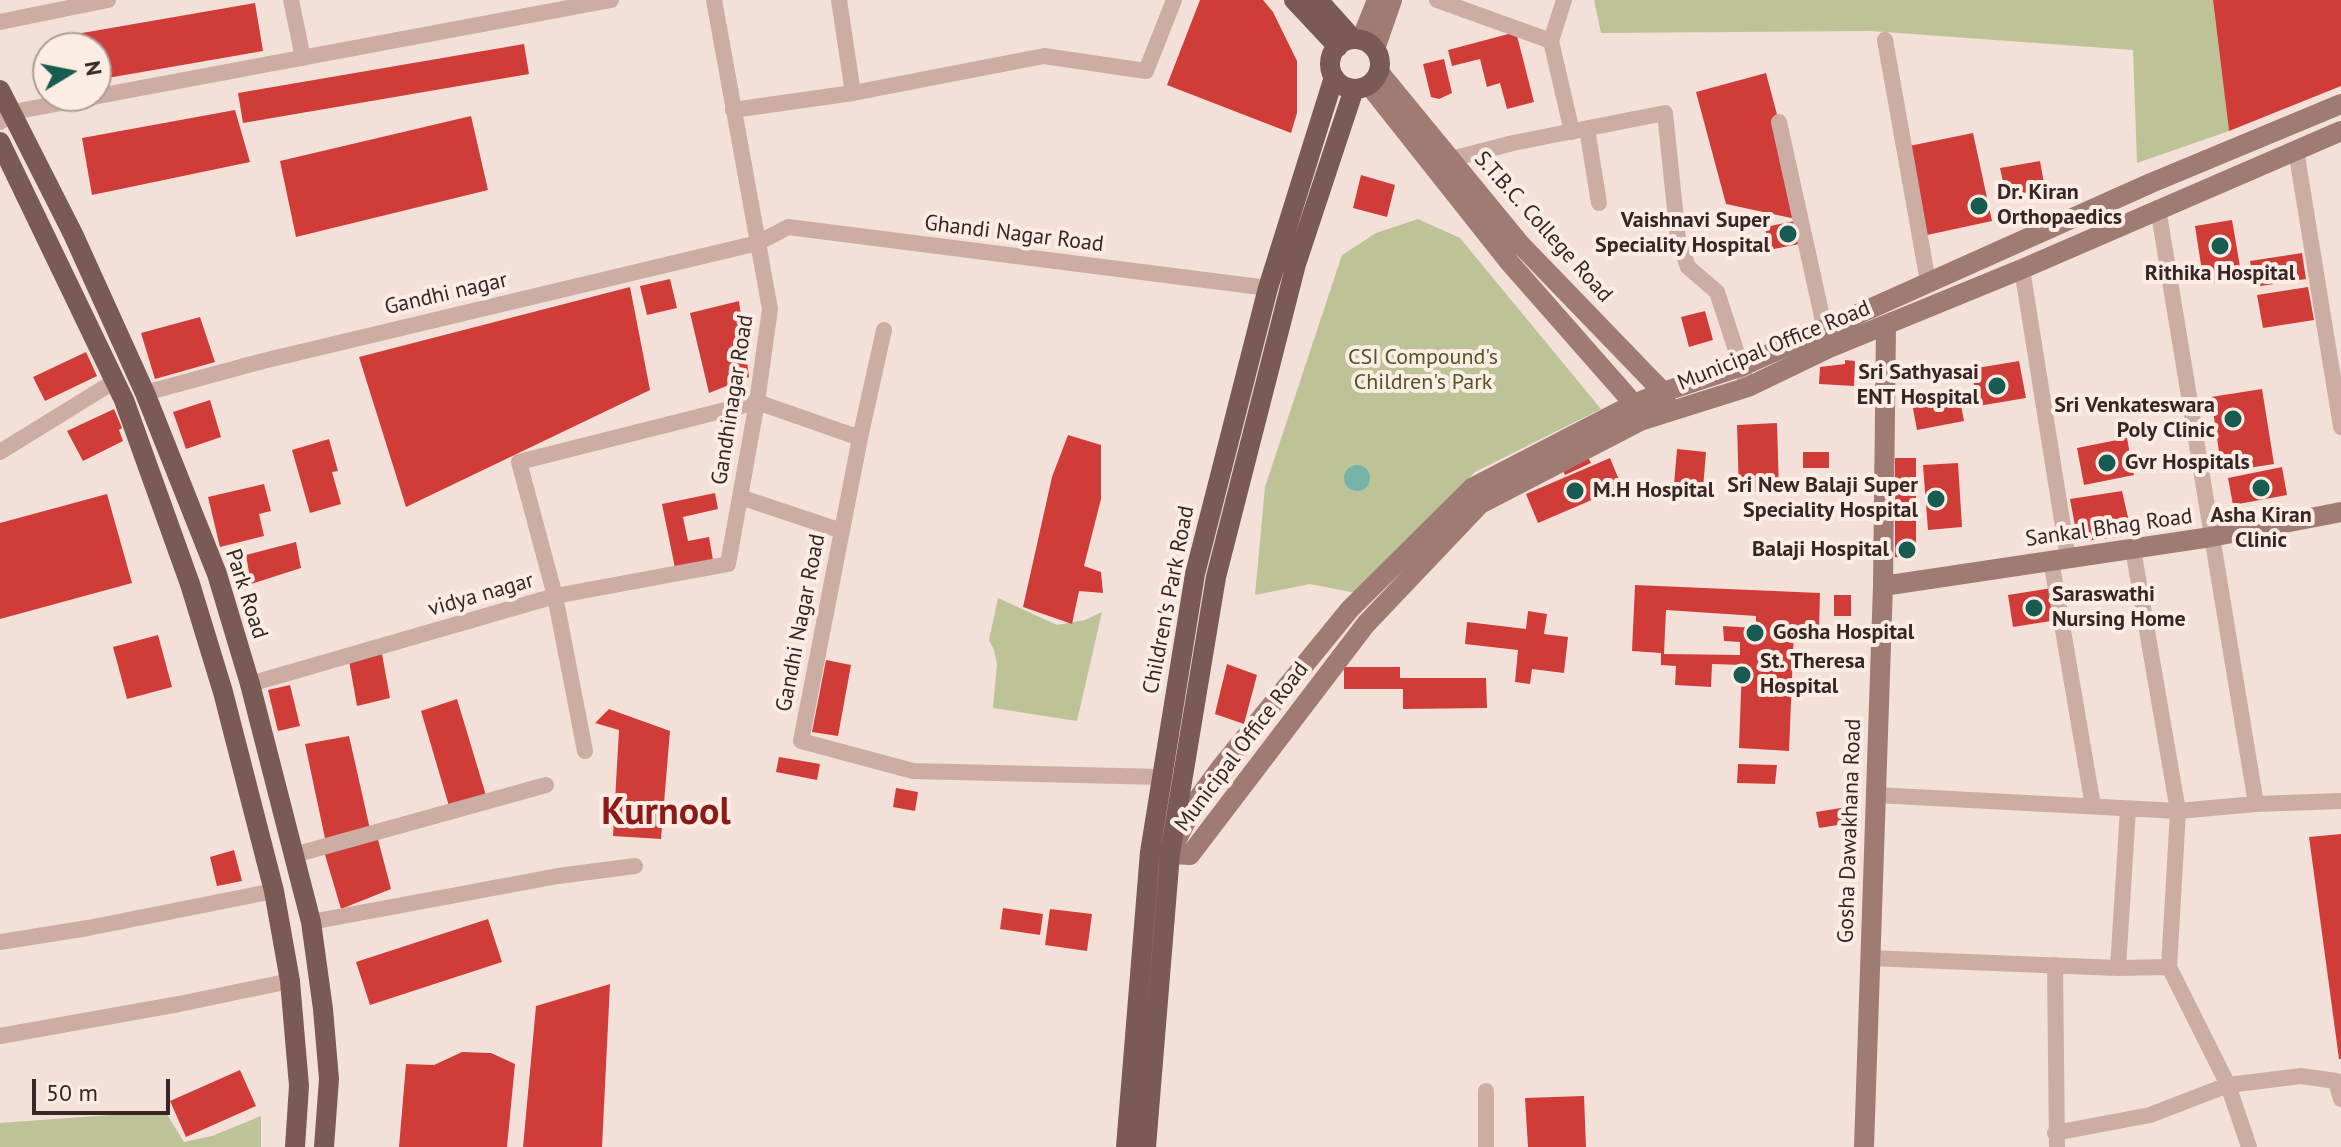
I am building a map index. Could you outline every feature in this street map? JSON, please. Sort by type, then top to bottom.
[{"type":"main road","points":[[1294,0],[1379,56],[1368,82]]},
{"type":"main road","points":[[1318,0],[1357,44]]},
{"type":"main road","points":[[1357,44],[1377,0]]},
{"type":"main road","points":[[1368,82],[1340,83],[1334,77],[1331,61],[1357,44],[1392,0]]},
{"type":"main road","name":"Children's Park Road","points":[[1146,1147],[1161,777],[1195,574],[1268,288],[1334,77]]},
{"type":"main road","points":[[1368,82],[1510,263],[1637,413]]},
{"type":"main road","name":"Children's Park Road","points":[[1126,1147],[1160,853],[1216,577],[1296,264],[1368,82]]},
{"type":"main road","name":"S.T.B.C. College Road","points":[[1368,82],[1451,159],[1521,245],[1663,392],[1669,414]]},
{"type":"main road","name":"Park Road","points":[[0,90],[6,117],[73,234],[145,393],[217,574],[250,684],[311,922],[329,1079],[324,1147]]},
{"type":"main road","name":"Municipal Office Road","points":[[1160,853],[1222,766],[1350,609],[1472,488],[1637,413],[1669,414],[1827,338],[1928,282],[2151,183],[2341,104]]},
{"type":"main road","name":"Municipal Office Road","points":[[1827,338],[1886,326],[2341,131]]},
{"type":"main road","points":[[0,142],[115,381],[190,584],[223,692],[274,891],[290,981],[299,1086],[295,1147]]},
{"type":"main road","points":[[1554,314],[1570,296]]},
{"type":"main road","name":"Gosha Dawakhana Road","points":[[1864,1147],[1883,586],[1886,326]]},
{"type":"main road","name":"Municipal Office Road","points":[[1160,853],[1190,855],[1366,624],[1480,504],[1637,413],[1663,392],[1744,377]]},
{"type":"main road","name":"Sankal Bhag Road","points":[[1883,586],[2211,537],[2341,512]]},
{"type":"main road","points":[[223,692],[250,684]]},
{"type":"street","points":[[0,22],[108,0]]},
{"type":"street","points":[[291,0],[303,58]]},
{"type":"street","points":[[6,117],[611,0]]},
{"type":"street","points":[[714,0],[758,243]]},
{"type":"street","points":[[839,0],[853,93]]},
{"type":"street","points":[[733,110],[853,93],[1044,56],[1146,71],[1174,0]]},
{"type":"street","points":[[1437,0],[1551,41]]},
{"type":"street","points":[[1564,0],[1551,41],[1599,203]]},
{"type":"street","points":[[1885,40],[1928,282]]},
{"type":"street","points":[[1451,159],[1513,143],[1665,113],[1678,239],[1688,267],[1717,292],[1744,377]]},
{"type":"street","points":[[1779,122],[1827,338]]},
{"type":"street","points":[[2296,150],[2341,427]]},
{"type":"street","points":[[2158,208],[2256,804]]},
{"type":"street","name":"Ghandi Nagar Road","points":[[758,243],[788,227],[1268,288]]},
{"type":"street","name":"Gandhi nagar","points":[[145,393],[278,357],[758,243]]},
{"type":"street","name":"Gandhinagar Road","points":[[728,564],[770,309],[758,243]]},
{"type":"street","points":[[2022,269],[2093,806]]},
{"type":"street","name":"Gandhi Nagar Road","points":[[884,330],[801,741],[913,771],[1161,777]]},
{"type":"street","points":[[0,452],[115,381]]},
{"type":"street","points":[[585,751],[555,596],[519,462],[757,402],[860,438]]},
{"type":"street","points":[[740,497],[842,531]]},
{"type":"street","points":[[2133,549],[2178,811],[2169,967],[2228,1085],[2249,1147]]},
{"type":"street","name":"vidya nagar","points":[[250,684],[555,596],[728,564]]},
{"type":"street","points":[[294,855],[546,785]]},
{"type":"street","points":[[1876,795],[2178,811],[2341,801]]},
{"type":"street","points":[[2118,968],[2128,809]]},
{"type":"street","points":[[311,922],[558,876],[635,866]]},
{"type":"street","points":[[0,942],[274,891]]},
{"type":"street","points":[[1869,958],[2118,968],[2169,967]]},
{"type":"street","points":[[2055,965],[2056,1140],[2150,1115],[2228,1085],[2301,1076],[2336,1081],[2341,1099]]},
{"type":"street","points":[[0,1036],[290,981]]},
{"type":"street","points":[[1486,1091],[1486,1147]]},
{"type":"green space","points":[[1594,0],[2213,0],[2229,131],[2137,163],[2133,50],[1871,31],[1601,33]]},
{"type":"green space","name":"CSI Compound's Children's Park","points":[[1418,219],[1460,238],[1601,409],[1475,472],[1356,593],[1310,584],[1255,595],[1265,487],[1342,255],[1376,233]]},
{"type":"green space","points":[[998,598],[1057,625],[1085,620],[1102,612],[1077,721],[993,708],[997,664],[989,640]]},
{"type":"green space","points":[[165,1111],[184,1142],[212,1136],[261,1116],[261,1147],[0,1147],[0,1123]]},
{"type":"water","points":[[1357,465],[1366,469],[1370,478],[1366,487],[1357,491],[1348,487],[1344,478],[1348,469]]},
{"type":"building","points":[[1200,0],[1263,0],[1273,12],[1297,61],[1297,113],[1291,133],[1167,85]]},
{"type":"building","points":[[2213,0],[2341,0],[2341,86],[2229,131]]},
{"type":"building","points":[[255,3],[263,51],[112,77],[112,32],[88,32]]},
{"type":"building","points":[[1516,32],[1534,102],[1507,109],[1500,83],[1487,87],[1480,59],[1452,66],[1448,50]]},
{"type":"building","points":[[524,44],[529,74],[243,123],[238,93]]},
{"type":"building","points":[[1444,59],[1452,93],[1439,99],[1431,97],[1423,64]]},
{"type":"building","points":[[1766,73],[1779,122],[1796,219],[1726,204],[1696,92]]},
{"type":"building","points":[[235,110],[250,162],[92,195],[82,138]]},
{"type":"building","points":[[471,116],[488,190],[296,237],[280,161]]},
{"type":"building","points":[[1973,133],[1992,221],[1927,235],[1909,146]]},
{"type":"building","points":[[2040,161],[2045,189],[2006,196],[2000,168]]},
{"type":"building","points":[[1361,175],[1395,185],[1387,217],[1353,208]]},
{"type":"building","points":[[1800,220],[1804,243],[1769,250],[1765,227]]},
{"type":"building","points":[[2232,220],[2242,278],[2204,284],[2195,226]]},
{"type":"building","points":[[2302,253],[2306,279],[2254,287],[2250,261]]},
{"type":"building","points":[[670,279],[677,308],[647,315],[640,286]]},
{"type":"building","points":[[630,287],[650,390],[406,507],[359,357]]},
{"type":"building","points":[[2308,287],[2314,320],[2263,328],[2257,295]]},
{"type":"building","points":[[739,301],[749,377],[709,393],[690,313]]},
{"type":"building","points":[[1705,311],[1713,340],[1689,347],[1681,317]]},
{"type":"building","points":[[200,317],[215,362],[155,379],[141,333]]},
{"type":"building","points":[[86,352],[97,376],[45,401],[33,377]]},
{"type":"building","points":[[1845,360],[1855,361],[1854,386],[1819,384],[1820,367],[1845,364]]},
{"type":"building","points":[[2019,361],[2026,398],[1978,406],[1971,369]]},
{"type":"building","points":[[1958,389],[1964,421],[1917,430],[1911,398]]},
{"type":"building","points":[[2262,389],[2274,464],[2222,472],[2211,397]]},
{"type":"building","points":[[210,400],[221,437],[186,449],[173,412]]},
{"type":"building","points":[[114,409],[122,428],[119,430],[123,441],[83,461],[67,431]]},
{"type":"building","points":[[1777,423],[1779,491],[1739,493],[1737,425]]},
{"type":"building","points":[[1068,435],[1101,445],[1101,499],[1084,566],[1101,572],[1103,593],[1079,591],[1072,624],[1023,607],[1052,477]]},
{"type":"building","points":[[2127,438],[2134,475],[2084,485],[2077,448]]},
{"type":"building","points":[[329,439],[338,471],[332,472],[341,504],[310,513],[292,450]]},
{"type":"building","points":[[1677,449],[1706,452],[1703,488],[1674,485]]},
{"type":"building","points":[[1803,452],[1829,452],[1829,468],[1803,468]]},
{"type":"building","points":[[1586,453],[1591,463],[1565,475],[1560,465]]},
{"type":"building","name":"M.H Hospital","points":[[1610,458],[1622,487],[1538,523],[1526,494]]},
{"type":"building","points":[[1895,458],[1916,458],[1916,558],[1895,557]]},
{"type":"building","points":[[1958,463],[1962,527],[1928,530],[1923,465]]},
{"type":"building","points":[[2282,467],[2287,495],[2233,505],[2228,478]]},
{"type":"building","points":[[264,484],[271,511],[259,514],[264,536],[220,547],[208,497]]},
{"type":"building","points":[[2122,491],[2132,535],[2078,542],[2070,499]]},
{"type":"building","points":[[715,493],[718,509],[683,517],[688,541],[709,537],[713,560],[675,568],[662,504]]},
{"type":"building","points":[[107,494],[132,583],[0,619],[0,523]]},
{"type":"building","points":[[296,542],[301,568],[251,584],[246,555]]},
{"type":"building","points":[[1635,585],[1820,593],[1819,630],[1794,629],[1789,751],[1739,748],[1742,665],[1712,664],[1711,687],[1675,685],[1676,666],[1661,665],[1661,653],[1632,651]],"holes":[[[1666,610],[1756,616],[1756,628],[1723,626],[1724,641],[1740,642],[1740,655],[1664,654]]]},
{"type":"building","points":[[2052,588],[2057,620],[2013,627],[2008,595]]},
{"type":"building","points":[[1834,595],[1851,595],[1851,616],[1834,616]]},
{"type":"building","points":[[1528,611],[1547,614],[1544,634],[1568,637],[1564,673],[1532,669],[1530,684],[1515,682],[1518,650],[1465,644],[1467,622],[1526,629]]},
{"type":"building","points":[[158,635],[172,687],[127,699],[113,647]]},
{"type":"building","points":[[382,654],[390,698],[357,706],[349,661]]},
{"type":"building","points":[[826,660],[851,665],[838,736],[812,732]]},
{"type":"building","points":[[1227,664],[1257,675],[1244,724],[1215,714]]},
{"type":"building","points":[[1344,667],[1400,667],[1400,678],[1486,678],[1487,708],[1403,709],[1403,689],[1344,689]]},
{"type":"building","points":[[290,685],[300,726],[278,731],[268,690]]},
{"type":"building","points":[[457,699],[488,802],[451,813],[421,711]]},
{"type":"building","points":[[609,709],[670,731],[661,839],[613,836],[619,730],[595,723]]},
{"type":"building","points":[[349,736],[370,829],[326,843],[305,744]]},
{"type":"building","points":[[779,757],[820,764],[817,780],[776,772]]},
{"type":"building","points":[[1738,764],[1777,765],[1775,784],[1737,783]]},
{"type":"building","points":[[896,788],[918,792],[915,811],[893,807]]},
{"type":"building","points":[[1841,808],[1844,824],[1819,828],[1816,812]]},
{"type":"building","points":[[376,832],[391,889],[341,909],[323,848]]},
{"type":"building","points":[[2341,834],[2341,1059],[2339,1059],[2309,837]]},
{"type":"building","points":[[234,850],[242,881],[217,886],[210,857]]},
{"type":"building","points":[[1003,908],[1043,914],[1040,935],[1000,929]]},
{"type":"building","points":[[1050,909],[1092,914],[1087,951],[1045,945]]},
{"type":"building","points":[[488,919],[502,962],[370,1005],[356,962]]},
{"type":"building","points":[[610,984],[602,1147],[523,1147],[536,1006]]},
{"type":"building","points":[[462,1052],[491,1053],[515,1064],[507,1147],[399,1147],[406,1064],[434,1065]]},
{"type":"building","points":[[240,1070],[256,1106],[186,1137],[170,1101]]},
{"type":"building","points":[[1584,1096],[1586,1147],[1528,1147],[1525,1098]]},
{"type":"place","name":"Dr. Kiran Orthopaedics","points":[[1979,206]]},
{"type":"place","name":"Vaishnavi Super Speciality Hospital","points":[[1788,234]]},
{"type":"place","name":"Rithika Hospital","points":[[2220,246]]},
{"type":"place","name":"Sri Sathyasai ENT Hospital","points":[[1997,386]]},
{"type":"place","name":"Sri Venkateswara Poly Clinic","points":[[2233,419]]},
{"type":"place","name":"Gvr Hospitals","points":[[2107,463]]},
{"type":"place","name":"Asha Kiran Clinic","points":[[2261,488]]},
{"type":"place","name":"M.H Hospital","points":[[1575,491]]},
{"type":"place","name":"Sri New Balaji Super Speciality Hospital","points":[[1936,499]]},
{"type":"place","name":"Balaji Hospital","points":[[1907,550]]},
{"type":"place","name":"Saraswathi Nursing Home","points":[[2034,608]]},
{"type":"place","name":"Gosha Hospital","points":[[1755,633]]},
{"type":"place","name":"St. Theresa Hospital","points":[[1742,675]]},
{"type":"district","name":"Kurnool","points":[[666,813]]}]
